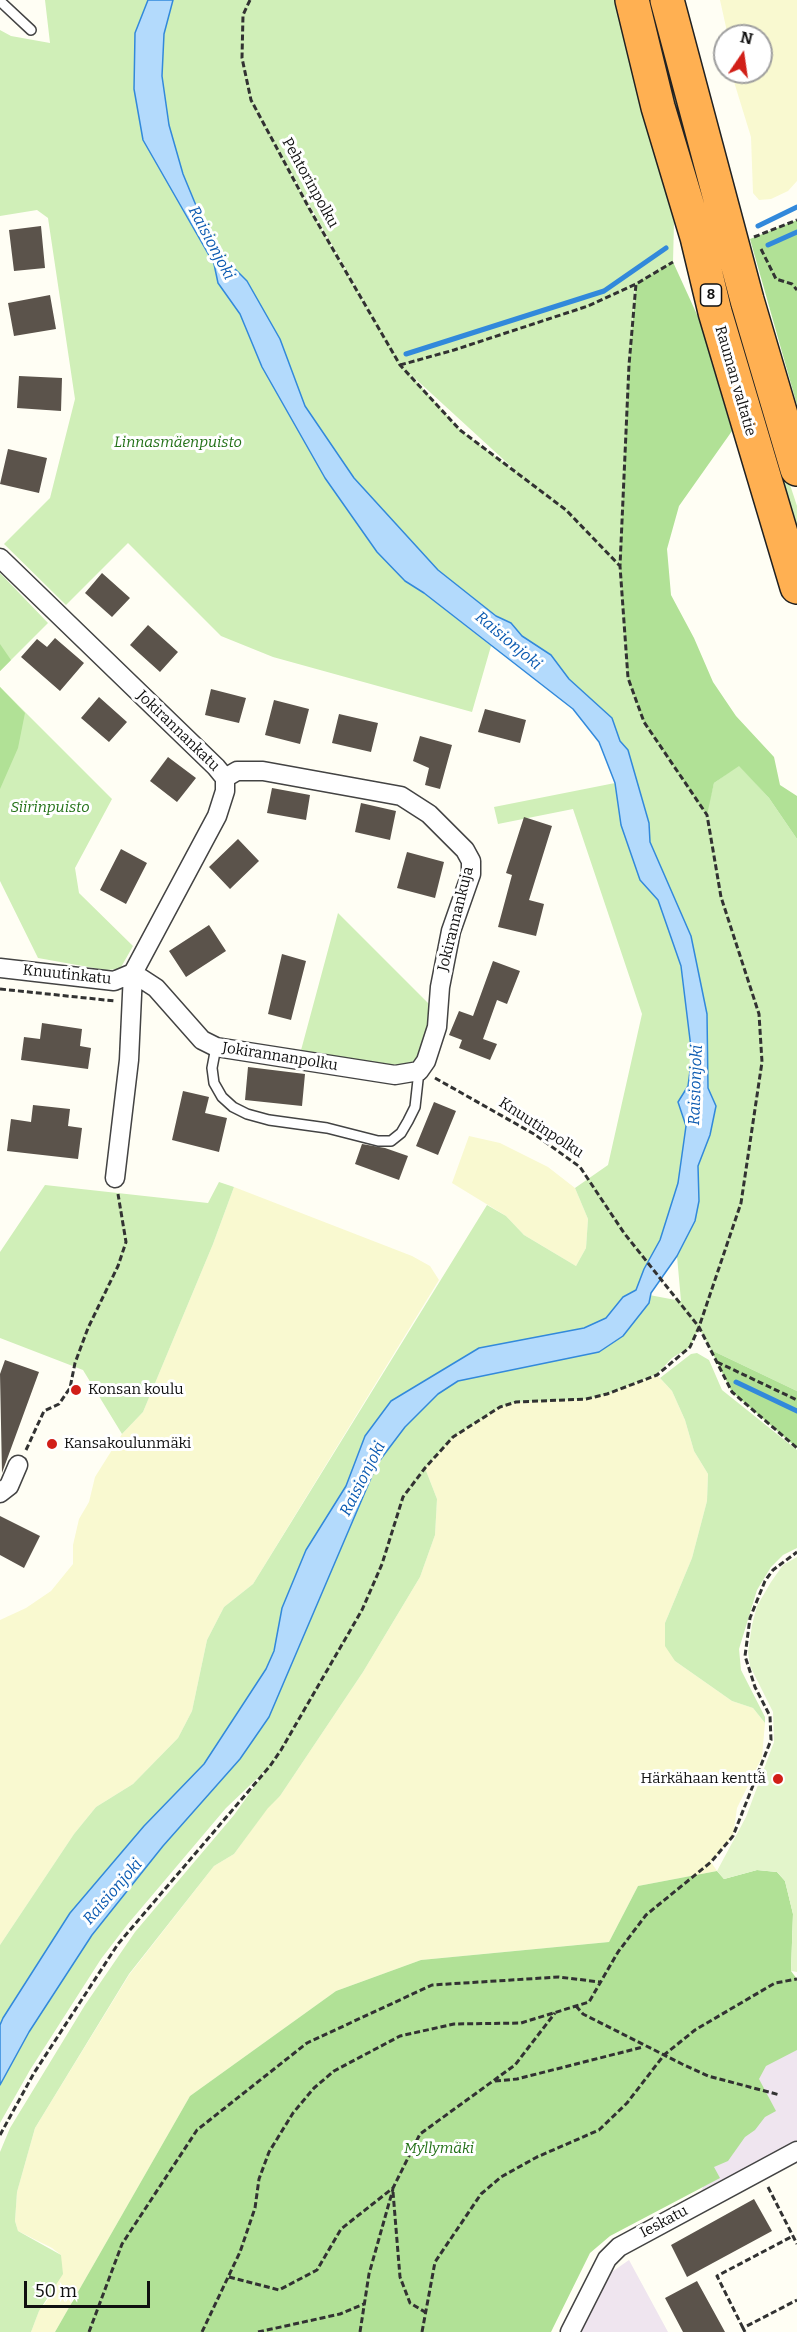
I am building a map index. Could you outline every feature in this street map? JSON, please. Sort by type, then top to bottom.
[{"type":"highway","name":"Rauman valtatie","points":[[632,0],[658,107],[697,237],[721,333],[797,587]]},
{"type":"highway","name":"8","points":[[667,0],[747,300],[797,469]]},
{"type":"street","name":"Jokirannankatu","points":[[0,558],[225,778],[225,791],[217,816],[133,973]]},
{"type":"street","name":"Jokirannankuja","points":[[225,778],[237,771],[263,771],[401,796],[429,814],[465,850],[471,861],[471,874],[451,931],[440,987],[437,1027],[426,1061],[419,1071]]},
{"type":"street","name":"Knuutinkatu","points":[[0,968],[114,981],[133,973]]},
{"type":"street","points":[[115,1178],[129,1060],[133,973]]},
{"type":"street","name":"Jokirannanpolku","points":[[133,973],[156,988],[202,1040],[216,1047],[395,1075],[419,1071]]},
{"type":"street","points":[[0,1493],[9,1486],[18,1464]]},
{"type":"street","name":"Ieskatu","points":[[570,2332],[607,2259],[619,2247],[797,2151]]},
{"type":"lane","points":[[0,2],[31,30]]},
{"type":"lane","points":[[216,1047],[212,1068],[214,1083],[222,1098],[233,1107],[247,1114],[269,1120],[327,1128],[378,1141],[391,1141],[404,1127],[415,1107],[419,1071]]},
{"type":"path","name":"Pehtorinpolku","points":[[250,0],[243,15],[242,58],[251,100],[309,208],[400,365],[460,430],[566,510],[620,566]]},
{"type":"path","points":[[750,239],[797,220]]},
{"type":"path","points":[[756,236],[766,263],[776,279],[792,284],[797,290]]},
{"type":"path","points":[[400,365],[454,350],[588,306],[636,284],[673,262]]},
{"type":"path","points":[[0,2135],[34,2073],[118,1944],[270,1766],[281,1750],[362,1610],[381,1564],[399,1507],[419,1475],[453,1437],[500,1407],[516,1402],[586,1399],[657,1375],[690,1347],[699,1327],[741,1203],[762,1062],[759,1014],[721,897],[707,815],[644,722],[628,678],[620,566],[629,365],[636,284]]},
{"type":"path","points":[[0,989],[132,1003]]},
{"type":"path","name":"Knuutinpolku","points":[[419,1071],[448,1083],[564,1154],[589,1179],[624,1233],[699,1327],[732,1392],[797,1448]]},
{"type":"path","points":[[18,1464],[37,1431],[44,1411],[59,1404],[70,1388],[75,1363],[88,1328],[118,1266],[126,1242],[115,1178]]},
{"type":"path","points":[[716,1361],[797,1400]]},
{"type":"path","points":[[202,2332],[229,2277],[255,2208],[259,2179],[269,2152],[293,2113],[314,2088],[334,2071],[383,2044],[411,2033],[454,2024],[521,2023],[589,2002],[618,1952],[646,1916],[711,1862],[733,1836],[771,1740],[770,1716],[755,1687],[745,1656],[750,1618],[765,1581],[773,1570],[797,1552]]},
{"type":"path","points":[[89,2332],[122,2244],[196,2130],[307,2043],[432,1984],[559,1977],[600,1982]]},
{"type":"path","points":[[422,2332],[435,2262],[480,2194],[501,2177],[537,2157],[599,2130],[627,2103],[664,2055],[695,2030],[738,2002],[775,1983],[797,1979]]},
{"type":"path","points":[[576,2006],[583,2014],[708,2076],[780,2095]]},
{"type":"path","points":[[360,2332],[376,2247],[393,2188],[420,2134],[515,2065],[556,2012]]},
{"type":"path","points":[[493,2081],[517,2079],[644,2046]]},
{"type":"path","points":[[764,2180],[797,2244]]},
{"type":"path","points":[[393,2188],[400,2277],[410,2303],[425,2312]]},
{"type":"path","points":[[229,2277],[279,2290],[307,2275],[316,2270],[341,2229],[393,2188]]},
{"type":"path","points":[[746,2332],[717,2276],[793,2236]]},
{"type":"path","points":[[743,2328],[797,2300]]},
{"type":"path","points":[[258,2332],[340,2314],[364,2304]]},
{"type":"shaded area","points":[[797,2044],[797,2140],[700,2193],[764,2062]]},
{"type":"shaded area","points":[[629,2260],[668,2332],[578,2332],[606,2276]]},
{"type":"green space","name":"Linnasmäenpuisto","points":[[45,0],[148,0],[135,33],[143,140],[214,264],[218,283],[240,314],[262,367],[325,478],[377,552],[405,581],[424,593],[491,646],[472,712],[273,657],[221,636],[128,543],[66,605],[4,544],[50,498],[75,399],[48,218],[37,210],[0,216],[0,30],[11,36],[50,43]]},
{"type":"green space","points":[[173,0],[614,0],[674,222],[673,262],[635,285],[629,365],[706,814],[714,783],[739,765],[769,798],[797,839],[797,1391],[711,1350],[699,1328],[690,1347],[672,1358],[657,1374],[607,1394],[586,1399],[516,1402],[500,1407],[453,1437],[425,1468],[437,1499],[435,1535],[420,1577],[363,1672],[280,1796],[268,1808],[234,1854],[214,1866],[129,1974],[35,2128],[17,2192],[15,2221],[18,2231],[61,2255],[63,2274],[39,2311],[31,2332],[0,2332],[0,2152],[10,2128],[85,2005],[135,1932],[234,1815],[267,1769],[226,1808],[101,1959],[30,2070],[0,2123],[0,2084],[29,2032],[92,1935],[163,1846],[240,1759],[377,1464],[405,1427],[438,1394],[458,1381],[599,1352],[644,1294],[681,1301],[677,1256],[695,1221],[699,1201],[698,1166],[710,1135],[716,1106],[708,1088],[707,1014],[691,936],[650,842],[649,822],[628,750],[620,741],[612,718],[569,679],[551,655],[522,636],[511,623],[496,616],[438,570],[354,478],[305,406],[280,339],[247,281],[227,261],[202,220],[183,174],[169,125],[162,76],[164,34]],"holes":[[[271,137],[369,310],[369,311],[309,208]],[[408,372],[516,471],[516,472],[460,430]]]},
{"type":"green space","points":[[648,0],[656,0],[768,418],[797,506],[797,532],[761,419],[671,93]]},
{"type":"green space","points":[[720,0],[797,0],[797,181],[788,191],[771,199],[759,200],[753,193],[751,137],[735,84],[773,84],[773,24],[725,24]]},
{"type":"green space","points":[[797,220],[797,405],[750,239]]},
{"type":"green space","points":[[673,262],[699,319],[732,431],[679,506],[667,549],[671,595],[694,638],[713,682],[736,716],[774,757],[780,785],[797,796],[797,839],[769,798],[739,766],[714,783],[707,815],[644,722],[628,678],[620,566],[629,365],[636,284]]},
{"type":"green space","points":[[0,573],[48,623],[0,671]]},
{"type":"green space","points":[[0,644],[11,660],[0,671]]},
{"type":"green space","name":"Siirinpuisto","points":[[0,687],[112,799],[75,868],[79,893],[133,946],[120,969],[105,970],[38,958],[0,881]]},
{"type":"green space","points":[[0,687],[25,713],[18,748],[0,789]]},
{"type":"green space","points":[[615,783],[621,825],[640,880],[658,900],[681,966],[692,1056],[688,1086],[678,1102],[686,1126],[678,1183],[660,1240],[644,1269],[636,1290],[623,1297],[606,1318],[584,1328],[479,1348],[365,1436],[346,1486],[306,1550],[282,1608],[274,1651],[266,1669],[204,1764],[144,1826],[0,2025],[0,1945],[74,1834],[96,1807],[133,1784],[178,1738],[192,1711],[207,1640],[224,1607],[253,1584],[487,1205],[506,1216],[524,1235],[576,1266],[586,1248],[588,1219],[575,1188],[608,1165],[642,1014],[573,809],[498,824],[494,807]]},
{"type":"green space","points":[[338,913],[434,1009],[416,1060],[405,1066],[300,1054]]},
{"type":"green space","points":[[469,1136],[500,1143],[548,1167],[575,1188],[588,1219],[586,1248],[576,1266],[524,1235],[506,1216],[452,1183]]},
{"type":"green space","name":"Konsan koulu","points":[[219,1182],[234,1187],[213,1244],[143,1412],[122,1434],[83,1370],[0,1338],[0,1252],[45,1185],[208,1203]]},
{"type":"green space","points":[[234,1187],[412,1256],[430,1266],[439,1280],[253,1584],[224,1607],[207,1640],[192,1711],[178,1738],[133,1784],[96,1807],[74,1834],[0,1945],[0,1620],[26,1608],[51,1591],[73,1564],[73,1545],[79,1519],[89,1502],[95,1477],[122,1434],[143,1412],[213,1244]]},
{"type":"green space","points":[[711,1350],[797,1391],[797,1448],[732,1392]]},
{"type":"green space","points":[[697,1353],[709,1360],[722,1390],[797,1450],[797,1548],[783,1555],[771,1567],[757,1590],[739,1649],[741,1670],[765,1717],[765,1723],[753,1708],[732,1701],[675,1661],[665,1646],[665,1623],[692,1558],[707,1501],[708,1474],[694,1451],[685,1420],[672,1391],[660,1378],[691,1354]]},
{"type":"green space","points":[[657,1375],[672,1391],[685,1420],[694,1451],[708,1474],[707,1501],[692,1558],[665,1623],[675,1661],[732,1701],[753,1708],[765,1723],[762,1757],[737,1808],[733,1836],[711,1862],[717,1871],[638,1886],[609,1942],[421,1960],[336,1991],[190,2096],[55,2332],[31,2332],[39,2311],[49,2298],[61,2255],[18,2231],[15,2221],[17,2192],[35,2128],[129,1975],[214,1866],[234,1854],[268,1807],[280,1796],[363,1672],[420,1577],[435,1535],[437,1499],[425,1468],[453,1437],[500,1407],[516,1402],[586,1399],[607,1394]]},
{"type":"green space","name":"Härkähaan kenttä","points":[[797,1557],[797,1972],[791,1971],[793,1914],[785,1881],[777,1872],[757,1870],[724,1879],[717,1871],[746,1817],[774,1742],[773,1712],[750,1666],[748,1652],[752,1625],[757,1606],[771,1582],[783,1565]]},
{"type":"green space","name":"Myllymäki","points":[[757,1870],[777,1872],[785,1881],[793,1914],[791,1971],[797,1979],[797,2050],[766,2066],[759,2079],[776,2111],[765,2117],[755,2130],[745,2137],[728,2161],[714,2167],[720,2178],[610,2236],[590,2253],[551,2332],[55,2332],[190,2096],[336,1991],[421,1960],[609,1942],[638,1886],[717,1871],[724,1879]]},
{"type":"water","name":"Raisionjoki","points":[[148,0],[173,0],[164,34],[162,76],[169,125],[183,174],[202,220],[227,261],[247,281],[280,339],[305,406],[354,478],[438,570],[496,616],[511,623],[522,636],[551,655],[569,679],[612,718],[620,741],[628,750],[649,823],[650,842],[691,936],[707,1014],[708,1088],[716,1106],[710,1135],[698,1166],[699,1201],[695,1221],[677,1256],[651,1293],[649,1303],[623,1336],[599,1352],[458,1381],[438,1394],[405,1427],[377,1464],[269,1717],[240,1759],[163,1846],[92,1935],[29,2032],[0,2085],[0,2025],[3,2018],[70,1913],[144,1826],[204,1764],[266,1669],[274,1651],[282,1608],[306,1550],[346,1486],[365,1436],[391,1401],[479,1348],[584,1328],[606,1318],[623,1297],[636,1290],[644,1269],[660,1240],[678,1183],[686,1126],[678,1102],[688,1086],[692,1056],[681,966],[658,900],[640,880],[621,825],[615,783],[599,742],[573,709],[424,593],[405,581],[377,552],[325,478],[262,367],[240,314],[218,283],[214,264],[143,140],[134,89],[135,33]]},
{"type":"building","points":[[41,226],[45,268],[14,271],[9,230]]},
{"type":"building","points":[[50,295],[56,329],[14,336],[8,303]]},
{"type":"building","points":[[19,376],[62,378],[61,411],[17,408]]},
{"type":"building","points":[[8,449],[47,458],[39,493],[0,484]]},
{"type":"building","points":[[102,573],[130,598],[112,617],[85,593]]},
{"type":"building","points":[[148,625],[178,652],[160,672],[130,645]]},
{"type":"building","points":[[55,638],[84,663],[60,691],[21,657],[37,639],[47,647]]},
{"type":"building","points":[[211,689],[246,698],[239,723],[205,715]]},
{"type":"building","points":[[99,697],[127,722],[109,742],[81,718]]},
{"type":"building","points":[[274,700],[309,709],[300,744],[265,735]]},
{"type":"building","points":[[485,709],[526,720],[520,743],[478,732]]},
{"type":"building","points":[[339,714],[378,723],[371,752],[332,743]]},
{"type":"building","points":[[420,736],[452,745],[440,789],[425,785],[429,768],[413,761]]},
{"type":"building","points":[[168,757],[196,778],[177,802],[150,781]]},
{"type":"building","points":[[272,788],[310,795],[306,820],[267,813]]},
{"type":"building","points":[[361,803],[396,811],[390,840],[355,832]]},
{"type":"building","points":[[524,817],[552,826],[529,900],[544,904],[536,936],[498,927],[512,875],[506,873]]},
{"type":"building","points":[[238,839],[259,861],[230,889],[209,867]]},
{"type":"building","points":[[121,849],[147,863],[126,904],[100,890]]},
{"type":"building","points":[[407,852],[444,862],[435,898],[397,888]]},
{"type":"building","points":[[209,925],[226,951],[186,977],[169,951]]},
{"type":"building","points":[[282,954],[306,961],[291,1020],[268,1014]]},
{"type":"building","points":[[493,961],[520,971],[507,1004],[497,1000],[483,1039],[497,1044],[490,1060],[459,1048],[462,1040],[449,1035],[459,1011],[473,1016]]},
{"type":"building","points":[[42,1023],[82,1029],[80,1046],[91,1048],[88,1069],[21,1060],[24,1037],[40,1039]]},
{"type":"building","points":[[248,1067],[305,1074],[302,1106],[245,1100]]},
{"type":"building","points":[[183,1091],[209,1097],[205,1113],[227,1118],[219,1152],[172,1140]]},
{"type":"building","points":[[434,1102],[456,1111],[438,1155],[416,1146]]},
{"type":"building","points":[[33,1105],[70,1109],[68,1126],[82,1128],[78,1159],[7,1151],[11,1119],[31,1122]]},
{"type":"building","points":[[362,1144],[385,1148],[408,1156],[399,1180],[355,1164]]},
{"type":"building","points":[[5,1360],[39,1372],[2,1473],[0,1374]]},
{"type":"building","points":[[0,1516],[40,1536],[24,1568],[0,1555]]},
{"type":"building","points":[[754,2199],[772,2231],[687,2277],[671,2245]]},
{"type":"building","points":[[697,2281],[725,2332],[683,2332],[665,2298]]},
{"type":"waterway","points":[[758,226],[797,207]]},
{"type":"waterway","points":[[768,245],[797,232]]},
{"type":"waterway","points":[[406,354],[604,291],[666,248]]},
{"type":"waterway","points":[[736,1382],[797,1411]]},
{"type":"place","name":"Konsan koulu","points":[[76,1390]]},
{"type":"place","name":"Kansakoulunmäki","points":[[52,1444]]},
{"type":"place","name":"Härkähaan kenttä","points":[[778,1779]]}]
